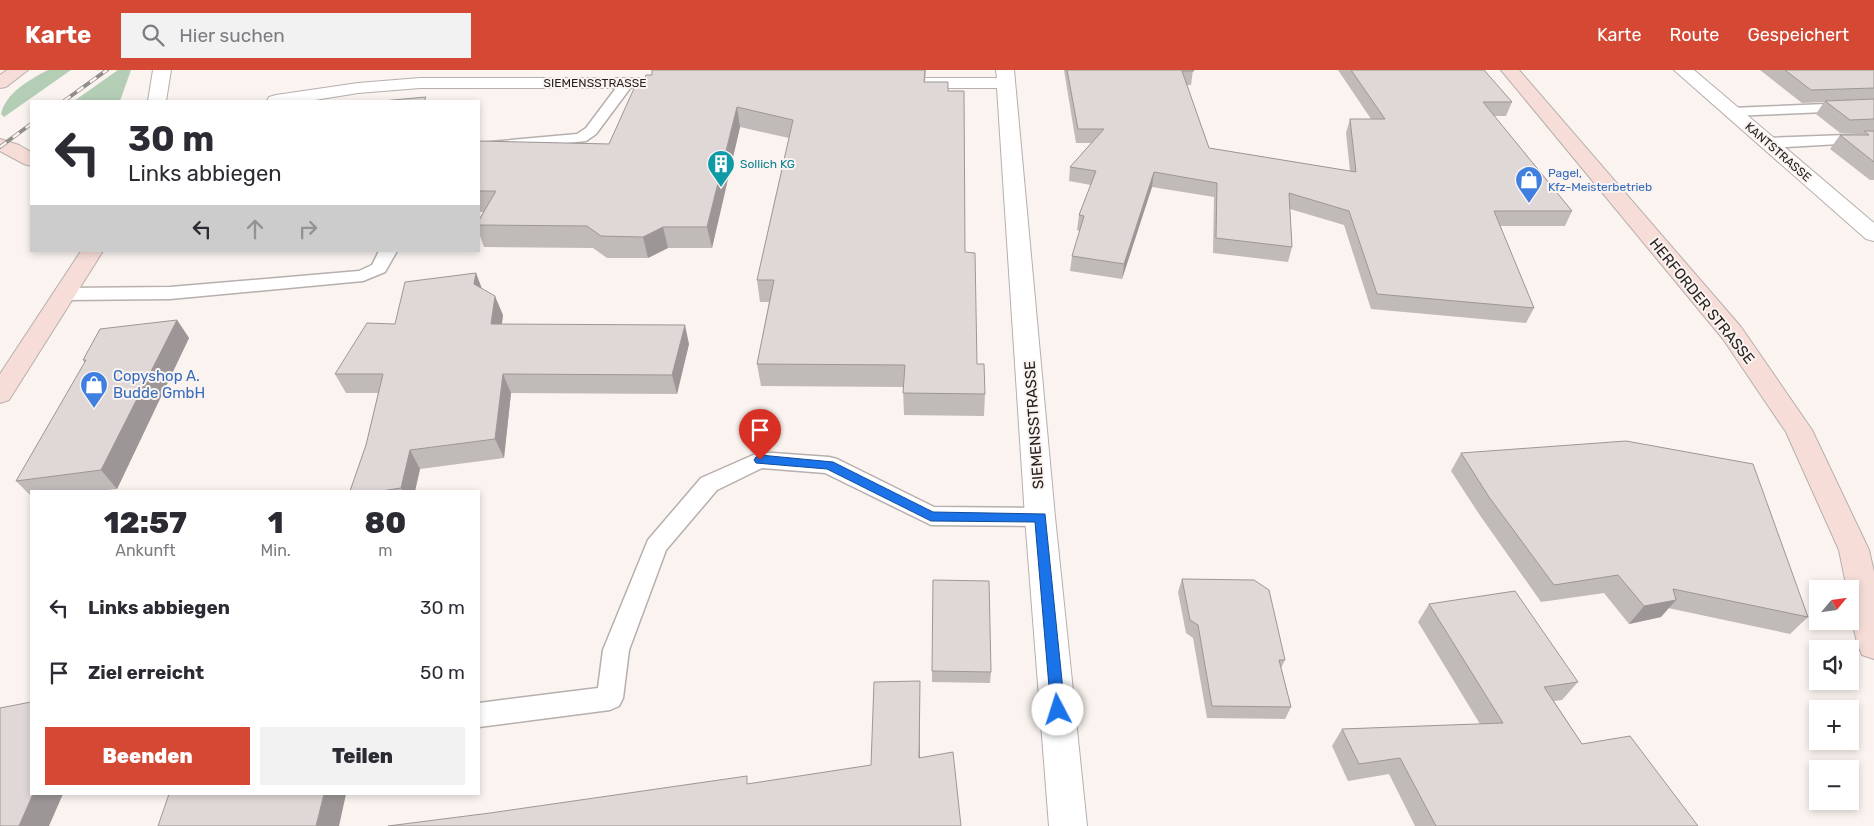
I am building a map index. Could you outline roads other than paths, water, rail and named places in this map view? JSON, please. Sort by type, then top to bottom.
[{"type":"main road","points":[[0,83],[19,70]]},
{"type":"main road","name":"HERFORDER STRASSE","points":[[1510,70],[1732,333],[1798,430],[1854,550],[1874,645]]},
{"type":"main road","points":[[14,147],[30,159]]},
{"type":"main road","points":[[0,394],[89,255]]},
{"type":"street","points":[[157,100],[162,70]]},
{"type":"street","name":"KANTSTRASSE","points":[[1683,70],[1874,234]]},
{"type":"street","name":"SIEMENSSTRASSE","points":[[892,83],[1006,76],[1040,517],[1068,826]]},
{"type":"street","name":"SIEMENSSTRASSE","points":[[282,100],[358,88],[420,83],[696,83]]},
{"type":"lane","points":[[480,148],[581,138],[591,130],[627,83]]},
{"type":"lane","points":[[1731,112],[1874,106]]},
{"type":"lane","points":[[1768,143],[1874,138]]},
{"type":"lane","points":[[65,294],[170,293],[363,276],[379,268],[387,252]]},
{"type":"lane","points":[[480,715],[610,698],[616,650],[656,546],[709,484],[760,460],[829,465],[931,516],[1040,517]]},
{"type":"railway","points":[[65,100],[107,70]]},
{"type":"railway","points":[[0,147],[30,125]]},
{"type":"place","name":"Sollich KG","points":[[721,188]]},
{"type":"place","name":"Pagel, Kfz-Meisterbetrieb","points":[[1529,204]]},
{"type":"place","name":"Copyshop A. Budde GmbH","points":[[94,409]]}]
